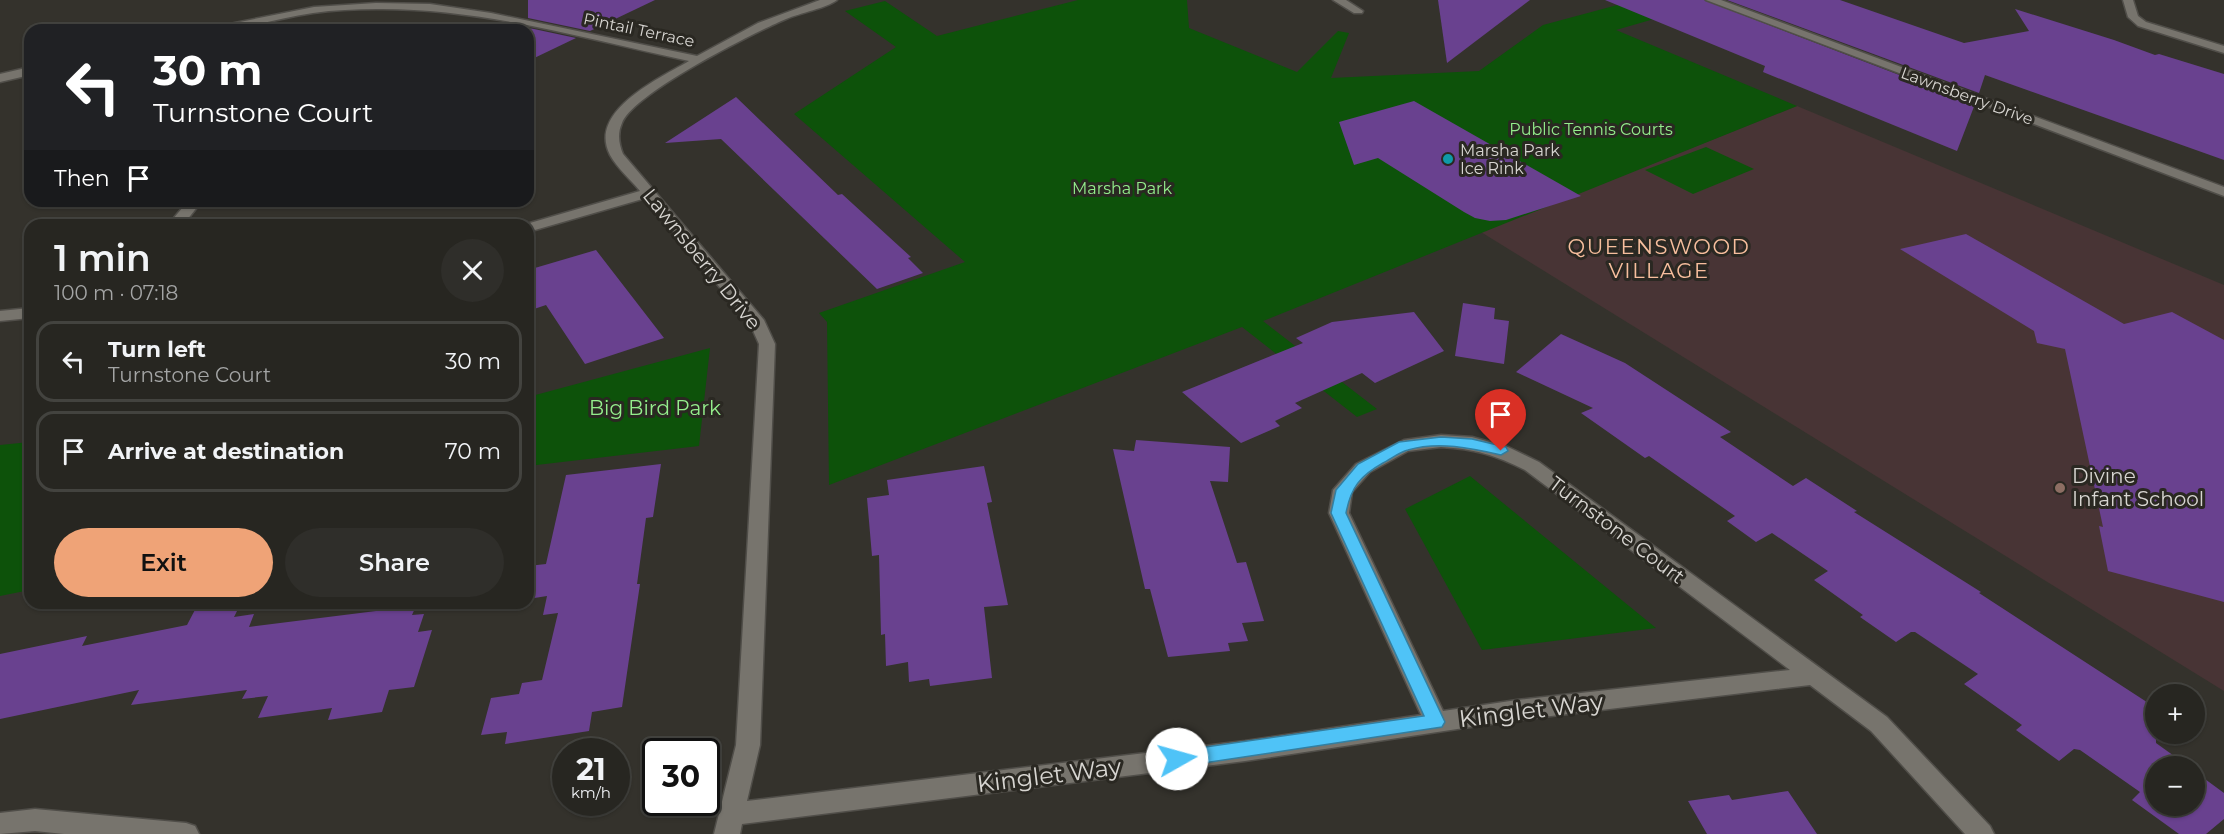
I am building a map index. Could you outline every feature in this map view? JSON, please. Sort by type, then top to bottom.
[{"type":"street","name":"Lawnsberry Drive","points":[[730,824],[748,745],[767,344],[758,323],[648,193],[617,155],[611,144],[616,120],[637,97],[771,21],[832,0]]},
{"type":"street","points":[[1338,0],[1358,11]]},
{"type":"street","name":"Lawnsberry Drive","points":[[1711,0],[2224,192]]},
{"type":"street","points":[[2128,0],[2133,16],[2142,24],[2224,50]]},
{"type":"street","points":[[459,11],[477,3]]},
{"type":"street","name":"Pintail Terrace","points":[[243,24],[284,15],[345,7],[430,8],[459,11],[523,24]]},
{"type":"street","name":"Pintail Terrace","points":[[534,26],[700,60]]},
{"type":"street","points":[[0,78],[24,72]]},
{"type":"street","points":[[534,226],[648,193]]},
{"type":"street","points":[[180,219],[190,207]]},
{"type":"street","points":[[0,316],[24,314]]},
{"type":"street","name":"Turnstone Court","points":[[1436,722],[1339,513],[1343,490],[1364,468],[1404,446],[1441,441],[1472,443],[1501,451],[1532,466],[1814,676]]},
{"type":"street","points":[[1814,676],[1879,724],[1981,834]]},
{"type":"street","name":"Kinglet Way","points":[[730,824],[1436,722],[1814,676]]},
{"type":"street","points":[[0,824],[35,820],[186,834]]},
{"type":"shaded area","name":"Divine Infant School","points":[[1797,106],[2224,285],[2224,691],[1481,232]]},
{"type":"green space","name":"Marsha Park","points":[[1078,0],[1187,0],[1189,28],[1297,72],[1338,31],[1349,33],[1331,78],[1479,71],[1543,25],[1636,0],[1692,8],[1616,30],[1797,106],[1263,321],[1377,409],[1357,417],[1242,327],[829,485],[827,322],[819,313],[965,262],[794,114],[896,47],[845,11],[885,1],[937,36]]},
{"type":"green space","points":[[1706,147],[1754,169],[1693,194],[1645,170]]},
{"type":"green space","name":"Big Bird Park","points":[[710,348],[699,446],[534,465],[534,395]]},
{"type":"green space","points":[[24,443],[24,591],[0,596],[0,445]]},
{"type":"green space","points":[[1470,476],[1656,628],[1482,650],[1405,509]]},
{"type":"building","points":[[528,0],[655,0],[590,31],[528,18]]},
{"type":"building","points":[[1438,0],[1530,0],[1447,63]]},
{"type":"building","points":[[1605,0],[1704,0],[1975,104],[1957,151],[1763,72],[1765,66]]},
{"type":"building","points":[[1727,0],[1840,0],[1964,43],[2029,31],[2015,9],[2155,55],[2159,54],[2224,74],[2224,160],[1985,75],[1979,93]]},
{"type":"building","points":[[534,29],[576,38],[534,58]]},
{"type":"building","points":[[736,97],[838,195],[842,194],[911,257],[908,258],[923,273],[877,289],[721,139],[665,143]]},
{"type":"building","name":"Marsha Park Ice Rink","points":[[1414,101],[1581,196],[1506,220],[1490,221],[1475,218],[1464,212],[1378,158],[1354,165],[1339,122]]},
{"type":"building","points":[[1966,234],[2124,324],[2172,312],[2224,340],[2224,602],[2108,571],[2099,526],[2103,527],[2065,349],[2037,343],[2034,331],[1900,249]]},
{"type":"building","points":[[596,250],[664,338],[585,364],[546,305],[534,309],[534,268]]},
{"type":"building","points":[[1463,303],[1495,308],[1494,319],[1509,321],[1504,364],[1455,356]]},
{"type":"building","points":[[1414,312],[1444,351],[1375,383],[1362,373],[1295,403],[1302,408],[1275,421],[1280,426],[1241,443],[1182,392],[1303,343],[1296,338],[1332,322]]},
{"type":"building","points":[[1561,334],[1625,363],[1731,432],[1720,437],[1793,486],[1806,478],[1857,511],[1854,512],[1981,592],[1979,593],[2145,701],[2145,744],[2157,744],[2174,756],[2145,756],[2145,809],[2132,800],[2140,792],[2080,750],[2074,749],[2059,761],[2016,730],[2022,725],[1964,684],[1978,674],[1915,632],[1911,632],[1896,642],[1814,580],[1828,571],[1772,533],[1756,542],[1727,521],[1735,516],[1649,456],[1645,458],[1581,413],[1593,408],[1516,372]]},
{"type":"building","points":[[1136,440],[1230,447],[1228,482],[1210,481],[1237,563],[1246,562],[1264,621],[1242,623],[1248,641],[1228,643],[1230,651],[1168,657],[1150,589],[1145,589],[1113,449],[1134,451]]},
{"type":"building","points":[[661,464],[653,517],[646,518],[637,584],[640,584],[622,707],[592,712],[589,731],[505,744],[507,732],[481,735],[491,698],[519,694],[522,683],[542,680],[558,613],[543,615],[547,596],[534,598],[534,565],[546,564],[566,475]]},
{"type":"building","points":[[984,466],[992,502],[987,503],[1008,605],[984,607],[992,678],[930,686],[929,679],[909,682],[908,662],[886,666],[885,634],[881,635],[879,555],[872,556],[867,498],[889,495],[887,480]]},
{"type":"building","points":[[195,609],[238,609],[234,617],[254,614],[249,627],[392,609],[415,609],[412,615],[424,614],[418,632],[432,630],[414,687],[389,690],[382,712],[328,720],[332,708],[258,718],[268,696],[242,699],[247,690],[131,705],[139,690],[0,719],[0,654],[87,636],[82,646],[187,625]]},
{"type":"building","points":[[2205,779],[2224,793],[2224,819],[2206,834],[2179,834],[2154,816],[2205,816]]},
{"type":"building","points":[[1788,791],[1817,834],[1707,834],[1688,801],[1729,795],[1732,800]]},
{"type":"place","name":"Marsha Park Ice Rink","points":[[1448,159]]},
{"type":"place","name":"Divine Infant School","points":[[2060,488]]},
{"type":"district","name":"QUEENSWOOD VILLAGE","points":[[1659,258]]},
{"type":"route","points":[[1177,759],[1436,722],[1339,513],[1343,490],[1364,468],[1404,446],[1441,441],[1472,443],[1501,451]]},
{"type":"park label","name":"Public Tennis Courts","points":[[1591,129]]}]
